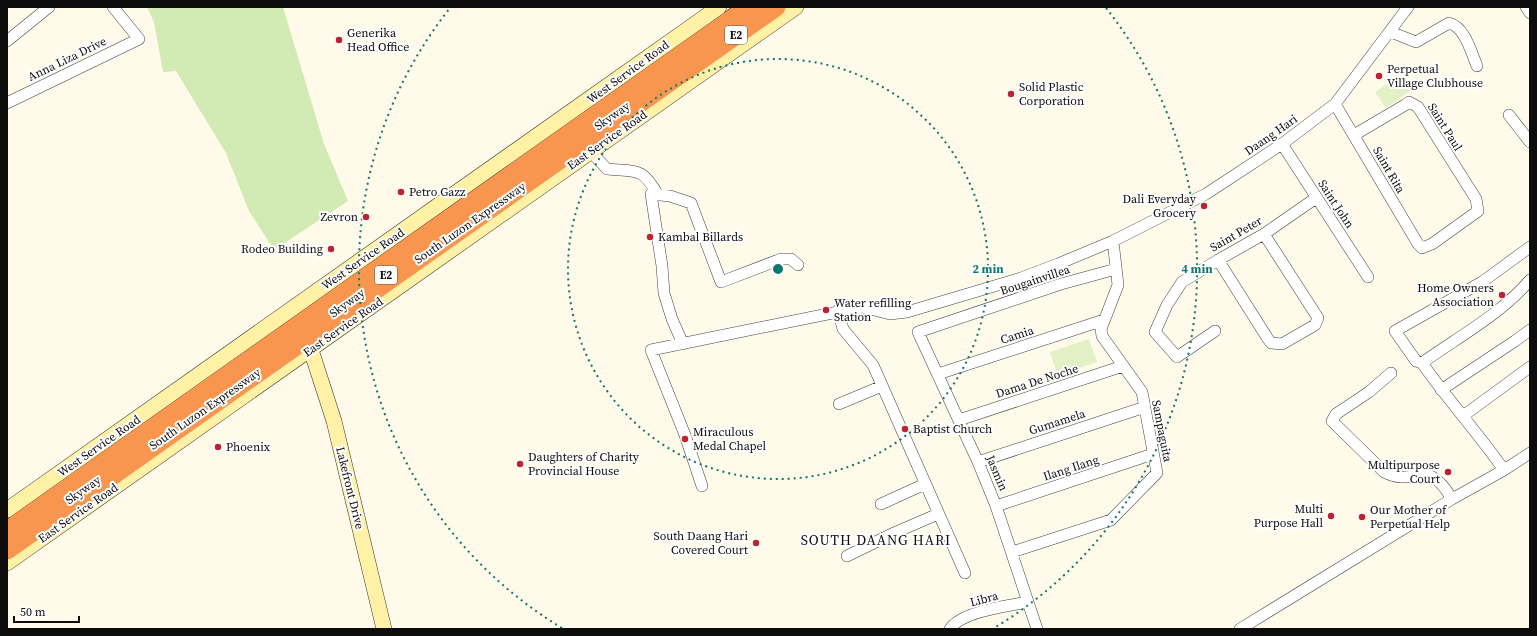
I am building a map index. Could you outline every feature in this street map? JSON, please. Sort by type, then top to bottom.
[{"type":"highway","name":"South Luzon Expressway","points":[[7,522],[738,7]]},
{"type":"highway","name":"Skyway","points":[[7,531],[749,7]]},
{"type":"highway","name":"Skyway","points":[[7,544],[766,7]]},
{"type":"highway","name":"South Luzon Expressway","points":[[7,550],[776,7]]},
{"type":"main road","name":"West Service Road","points":[[7,510],[719,7]]},
{"type":"main road","name":"East Service Road","points":[[7,563],[796,7]]},
{"type":"main road","name":"Lakefront Drive","points":[[311,350],[334,421],[384,629]]},
{"type":"street","points":[[7,41],[49,7]]},
{"type":"street","name":"Anna Liza Drive","points":[[7,103],[139,39],[113,7]]},
{"type":"street","name":"Daang Hari","points":[[702,486],[685,435],[652,350],[743,332],[838,310],[862,307],[890,314],[907,312],[1021,278],[1113,241],[1206,194],[1282,144],[1335,104],[1391,32],[1408,7]]},
{"type":"street","points":[[1526,7],[1530,13]]},
{"type":"street","points":[[1391,32],[1416,42],[1450,23],[1454,24],[1462,32],[1477,66]]},
{"type":"street","name":"Saint Paul","points":[[1354,135],[1410,102],[1414,104],[1418,107],[1477,203],[1478,211],[1432,244],[1422,248]]},
{"type":"street","name":"Saint Rita","points":[[1335,104],[1391,200],[1422,248]]},
{"type":"street","points":[[1509,115],[1530,142]]},
{"type":"street","name":"Saint John","points":[[1282,144],[1368,277]]},
{"type":"street","points":[[591,152],[607,169],[635,171],[645,174],[658,195]]},
{"type":"street","points":[[683,344],[672,319],[664,293],[660,245],[650,198],[651,194],[680,198],[691,203],[721,282],[781,259],[791,258],[798,265]]},
{"type":"street","name":"Saint Peter","points":[[1215,331],[1177,358],[1155,332],[1167,305],[1182,282],[1264,234],[1316,198]]},
{"type":"street","points":[[1218,260],[1271,343],[1282,344],[1315,325],[1318,318],[1264,234]]},
{"type":"street","name":"Sampaguita","points":[[1012,552],[1111,520],[1157,473],[1142,392],[1102,336],[1101,328],[1118,285],[1113,241]]},
{"type":"street","points":[[1507,468],[1441,390],[1422,363],[1416,361],[1395,331],[1482,282],[1530,247]]},
{"type":"street","name":"Bougainvillea","points":[[918,332],[1061,284],[1116,269]]},
{"type":"street","points":[[1422,363],[1470,331],[1508,301],[1530,280]]},
{"type":"street","points":[[838,310],[843,329],[866,356],[882,386],[965,573]]},
{"type":"street","name":"Camia","points":[[938,374],[1104,320]]},
{"type":"street","points":[[1441,390],[1530,330]]},
{"type":"street","name":"Jasmin","points":[[918,332],[978,462],[996,506],[1037,629]]},
{"type":"street","name":"Dama De Noche","points":[[959,420],[1123,366]]},
{"type":"street","points":[[1463,416],[1530,368]]},
{"type":"street","points":[[1391,373],[1369,392],[1336,414],[1332,421],[1384,472],[1393,476],[1402,477],[1428,474],[1439,480],[1452,499]]},
{"type":"street","points":[[839,404],[882,386]]},
{"type":"street","name":"Gumamela","points":[[978,462],[1145,407]]},
{"type":"street","points":[[1240,629],[1530,453]]},
{"type":"street","name":"Ilang Ilang","points":[[996,506],[1153,454]]},
{"type":"street","points":[[881,504],[925,484]]},
{"type":"street","points":[[847,556],[938,514]]},
{"type":"street","name":"Libra","points":[[950,629],[954,623],[973,614],[1028,602]]},
{"type":"green space","points":[[147,7],[283,7],[324,144],[348,201],[274,250],[249,211],[226,153],[176,71],[163,72],[154,22]]},
{"type":"green space","points":[[1400,75],[1411,90],[1386,108],[1375,92]]},
{"type":"green space","points":[[1089,339],[1097,362],[1058,375],[1050,352]]},
{"type":"place","name":"Generika Head Office","points":[[339,40]]},
{"type":"place","name":"Perpetual Village Clubhouse","points":[[1379,76]]},
{"type":"place","name":"Solid Plastic Corporation","points":[[1011,94]]},
{"type":"place","name":"Petro Gazz","points":[[401,192]]},
{"type":"place","name":"Dali Everyday Grocery","points":[[1204,206]]},
{"type":"place","name":"Zevron","points":[[366,217]]},
{"type":"place","name":"Kambal Billards","points":[[650,237]]},
{"type":"place","name":"Rodeo Building","points":[[331,249]]},
{"type":"place","name":"Home Owners Association","points":[[1502,295]]},
{"type":"place","name":"Water refilling Station","points":[[826,310]]},
{"type":"place","name":"Baptist Church","points":[[905,429]]},
{"type":"place","name":"Miraculous Medal Chapel","points":[[685,439]]},
{"type":"place","name":"Phoenix","points":[[218,447]]},
{"type":"place","name":"Daughters of Charity Provincial House","points":[[520,464]]},
{"type":"place","name":"Multipurpose Court","points":[[1448,472]]},
{"type":"place","name":"Multi Purpose Hall","points":[[1331,516]]},
{"type":"place","name":"Our Mother of Perpetual Help","points":[[1362,517]]},
{"type":"place","name":"South Daang Hari Covered Court","points":[[756,543]]},
{"type":"district","name":"SOUTH DAANG HARI","points":[[876,540]]}]
